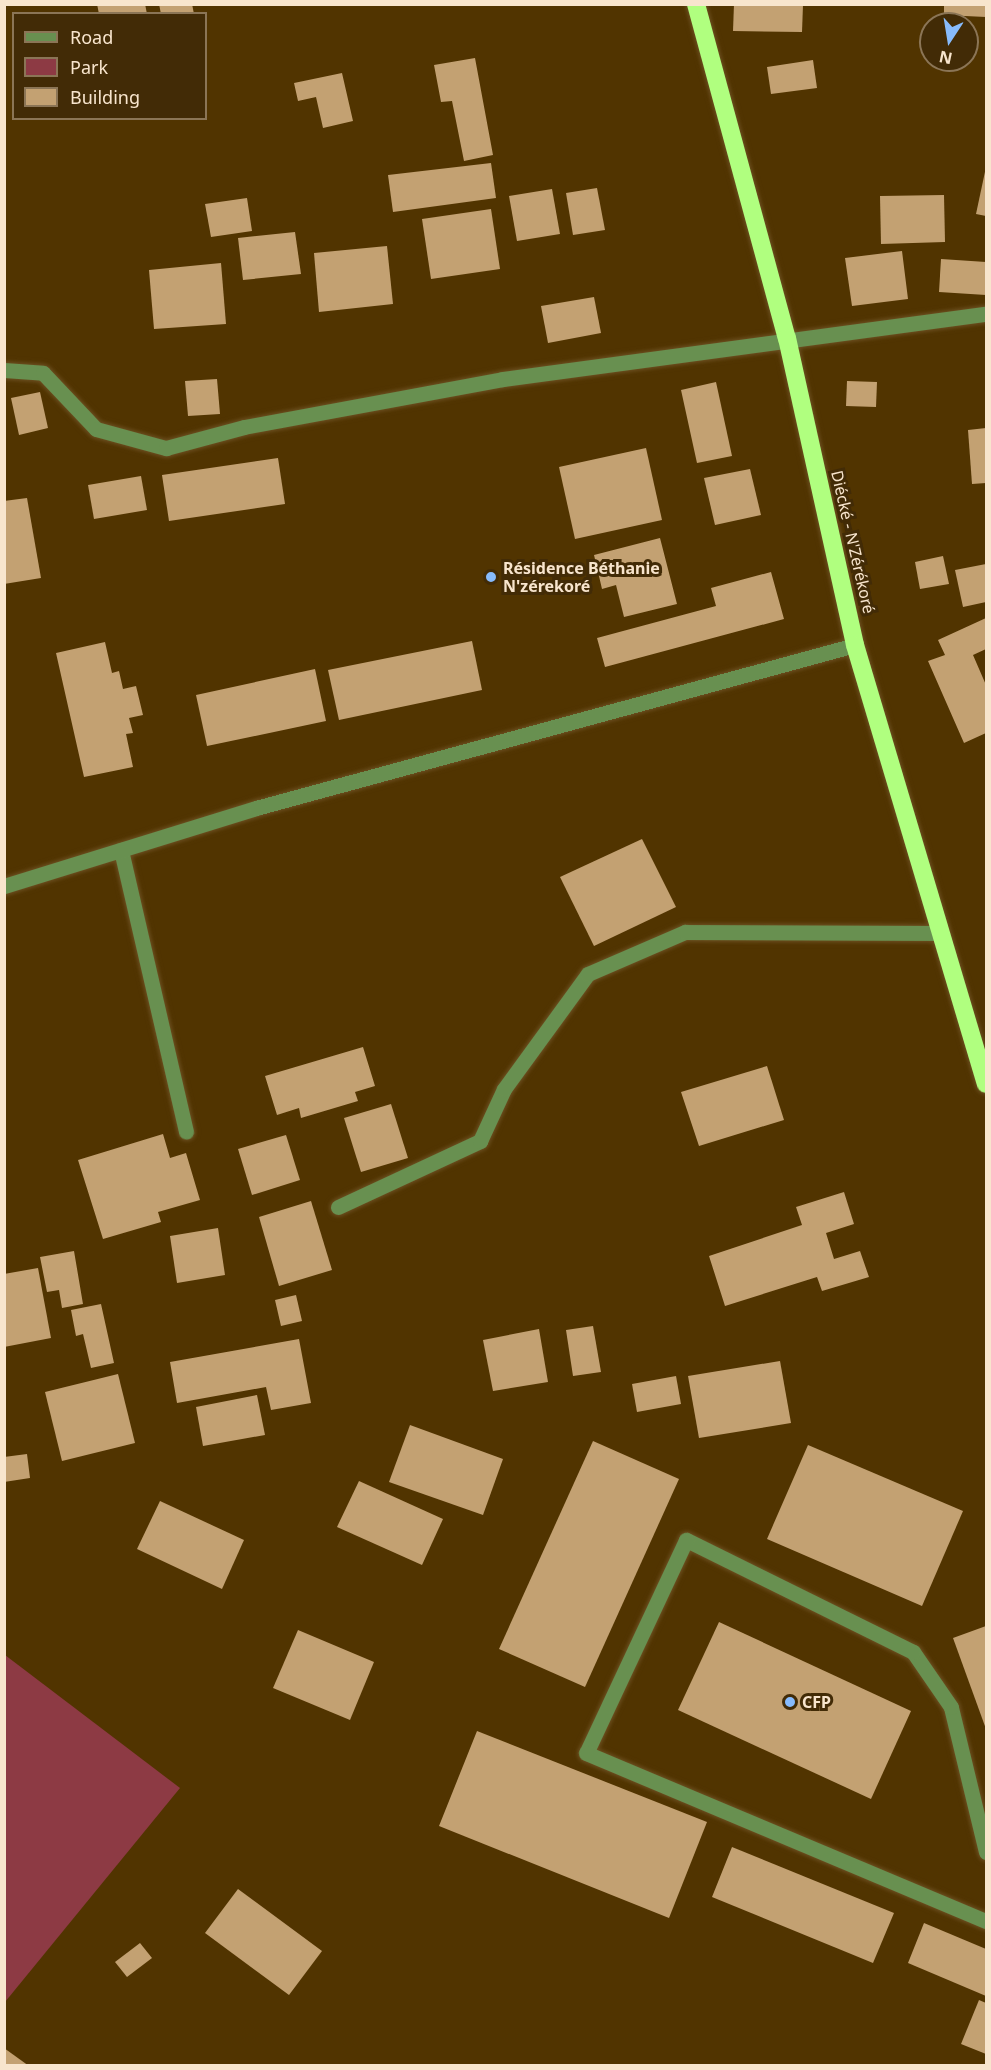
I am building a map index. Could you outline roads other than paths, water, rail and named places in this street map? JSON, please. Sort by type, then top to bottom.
[{"type":"highway","name":"Diécké - N'Zérékoré","points":[[696,4],[787,338],[855,645],[939,933],[987,1084]]},
{"type":"street","points":[[4,369],[43,373],[96,429],[166,448],[244,427],[503,379],[787,338],[987,314]]},
{"type":"street","points":[[4,886],[256,808],[855,645]]},
{"type":"street","points":[[121,850],[186,1132]]},
{"type":"street","points":[[338,1208],[480,1141],[504,1089],[588,974],[685,932],[939,933]]},
{"type":"street","points":[[987,1852],[951,1707],[913,1652],[686,1540],[586,1753],[987,1921]]},
{"type":"place","name":"Résidence Béthanie N'zérekoré","points":[[491,577]]},
{"type":"place","name":"CFP","points":[[790,1702]]}]
